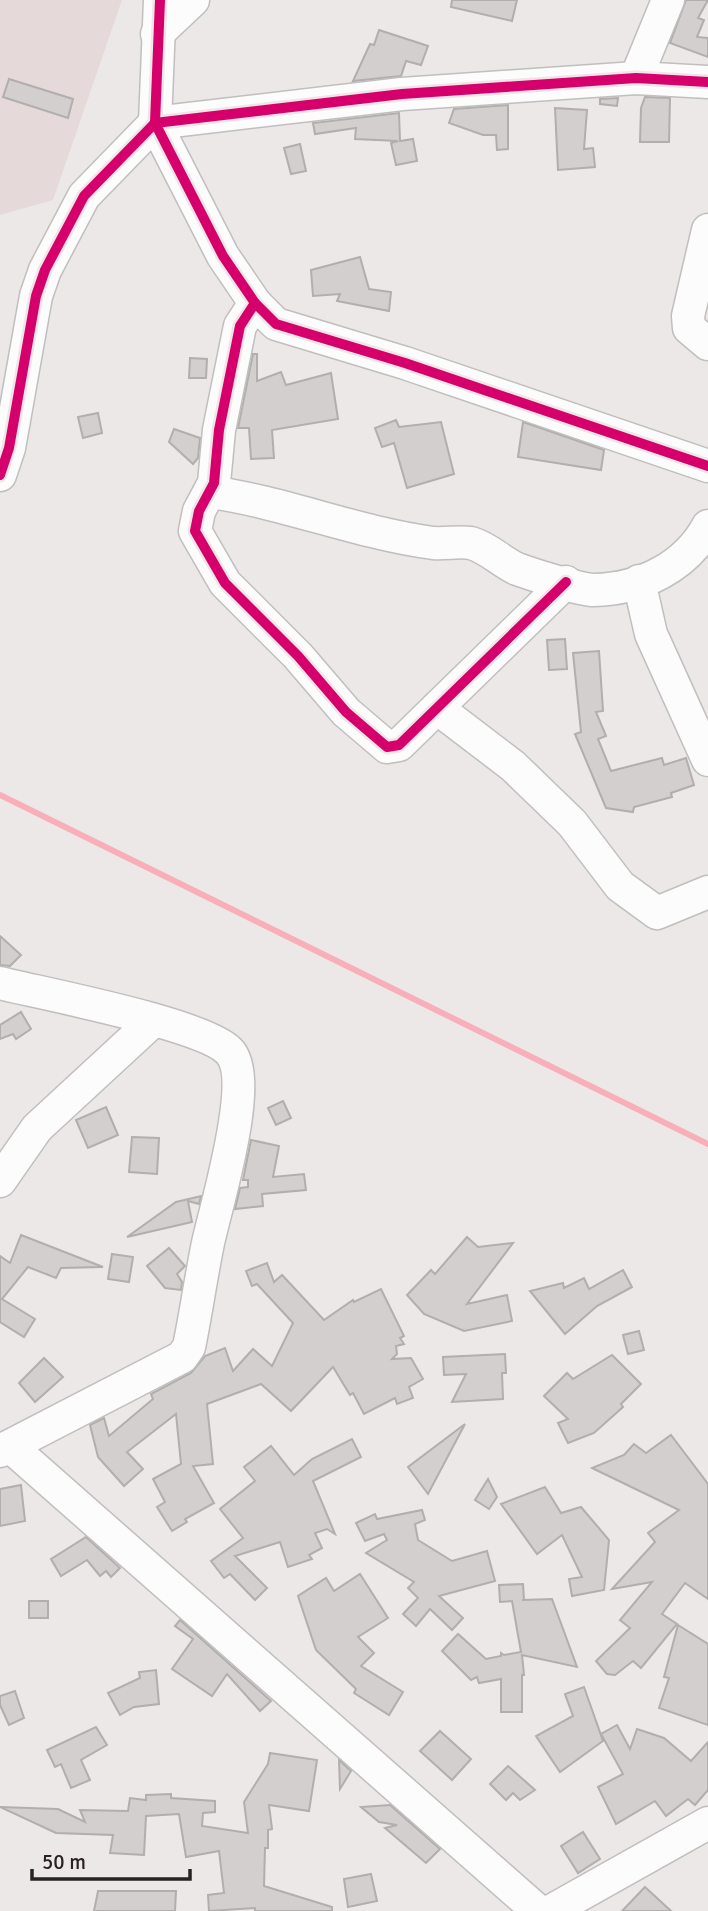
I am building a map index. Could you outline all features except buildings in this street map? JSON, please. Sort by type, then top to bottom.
[{"type":"street","points":[[160,0],[155,123],[223,256],[255,303],[276,324],[405,363],[708,466]]},
{"type":"street","points":[[157,34],[193,0]]},
{"type":"street","points":[[636,78],[668,0]]},
{"type":"street","points":[[0,475],[9,448],[36,296],[45,270],[84,196],[155,123],[344,99],[636,78],[708,82]]},
{"type":"street","points":[[708,230],[688,316],[689,328],[708,344]]},
{"type":"street","points":[[255,303],[240,326],[211,492],[199,510],[195,531],[225,583],[298,656],[346,712],[387,747],[393,748],[566,582]]},
{"type":"street","points":[[211,492],[249,498],[306,514],[435,543],[468,543],[484,548],[516,568],[592,590],[639,581],[681,562],[697,546],[708,526]]},
{"type":"street","points":[[639,581],[651,634],[708,760]]},
{"type":"street","points":[[437,708],[513,766],[572,823],[620,886],[647,907],[657,913],[708,892]]},
{"type":"street","points":[[0,983],[154,1020],[219,1042],[231,1052],[237,1073],[236,1122],[208,1245],[189,1347],[182,1357],[160,1365],[6,1449],[538,1911]]},
{"type":"street","points":[[0,1181],[37,1128],[154,1020]]},
{"type":"street","points":[[551,1911],[708,1823]]},
{"type":"shaded area","points":[[0,0],[122,0],[53,200],[0,215]]},
{"type":"waterway","points":[[0,795],[708,1144]]},
{"type":"cycle path","points":[[160,0],[155,123],[223,256],[255,303],[276,324],[405,363],[708,466]]},
{"type":"cycle path","points":[[0,475],[9,448],[36,296],[45,270],[84,196],[155,123],[402,94],[636,78],[708,82]]},
{"type":"cycle path","points":[[255,303],[240,326],[219,430],[214,483],[199,511],[195,531],[225,583],[298,656],[346,712],[387,747],[399,745],[566,582]]}]
